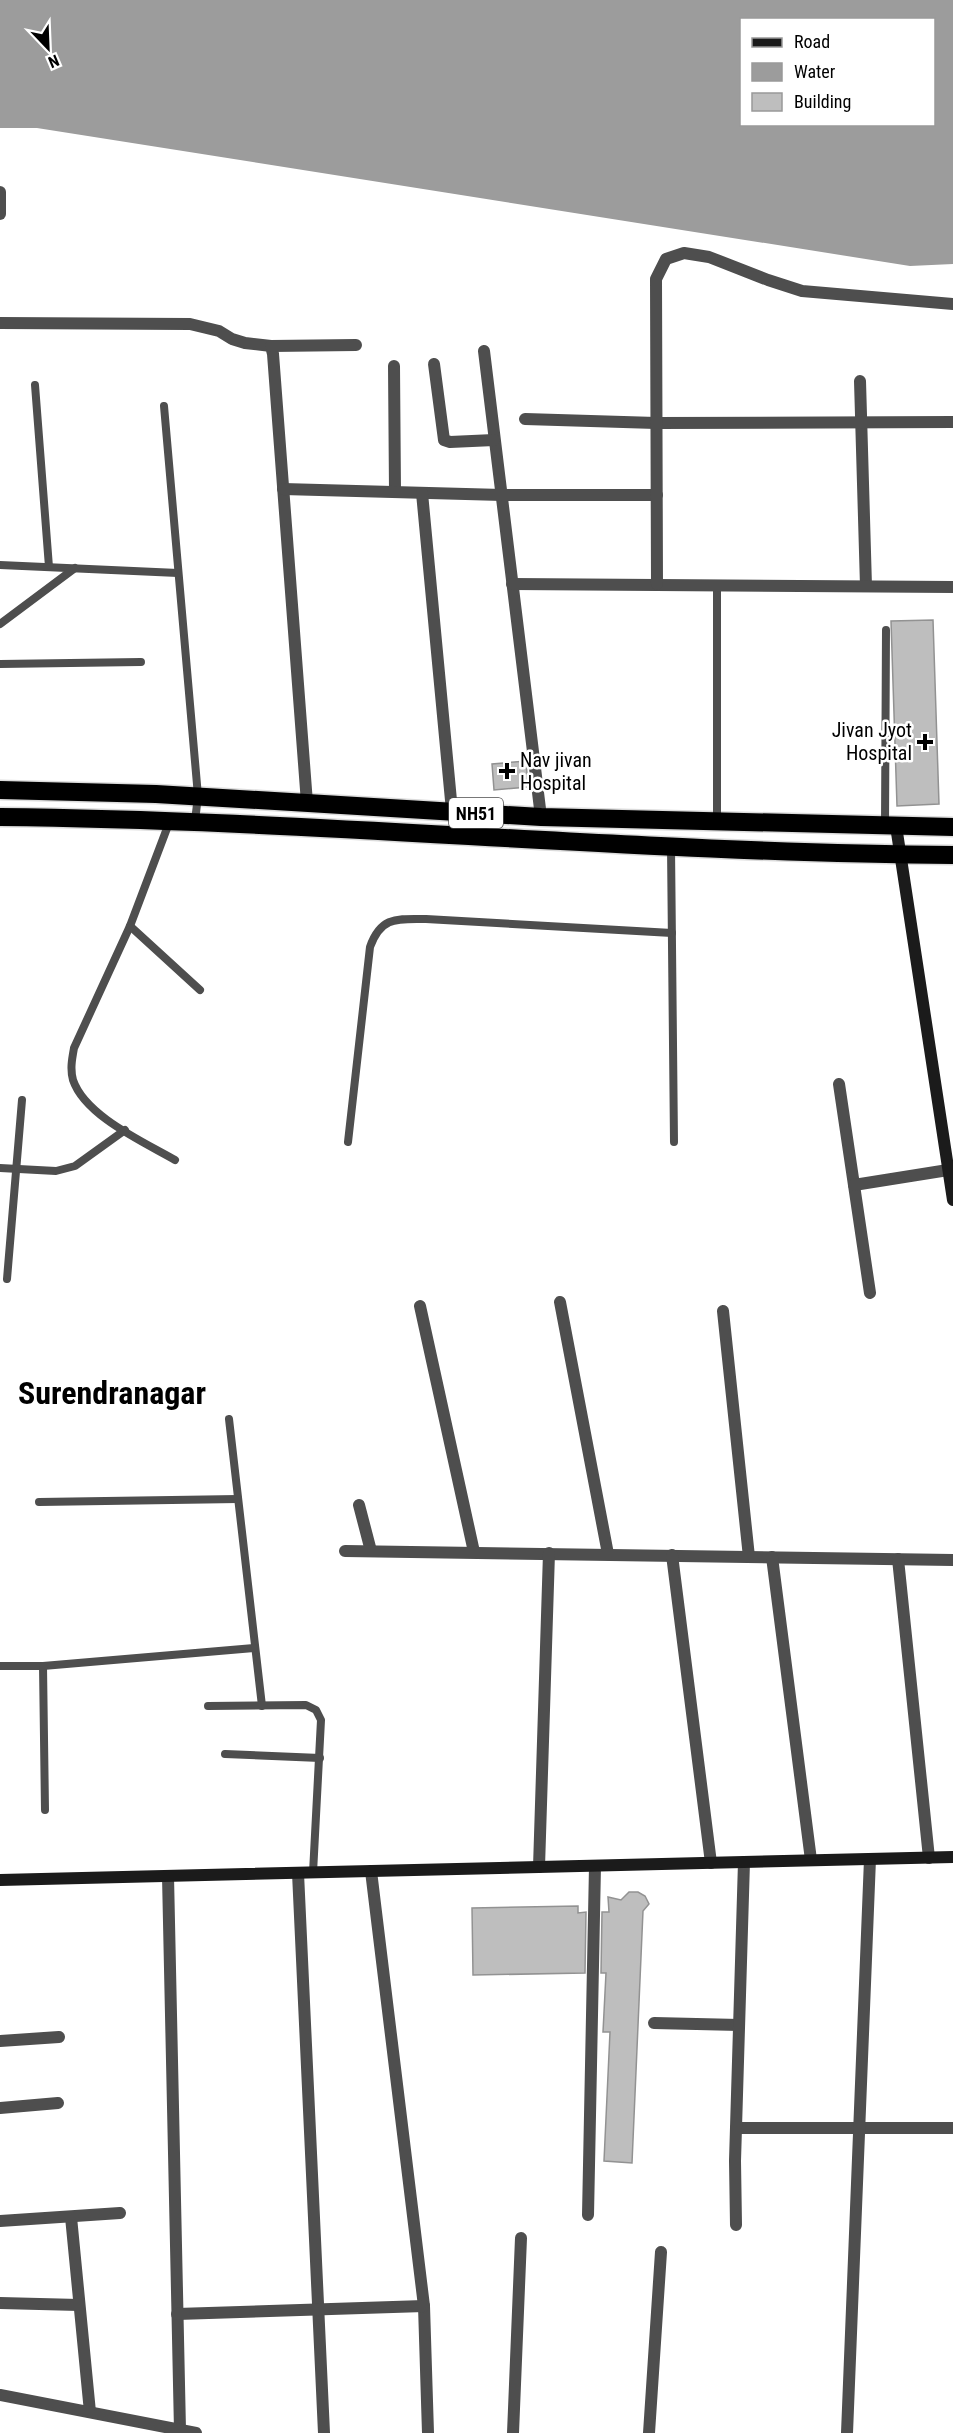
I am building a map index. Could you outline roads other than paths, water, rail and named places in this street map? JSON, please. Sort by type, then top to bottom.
[{"type":"highway","name":"NH51","points":[[0,790],[198,796],[542,817],[953,827]]},
{"type":"highway","name":"NH51","points":[[0,817],[169,821],[671,846],[953,855]]},
{"type":"street","points":[[0,192],[0,214]]},
{"type":"street","points":[[657,584],[656,279],[666,259],[684,253],[709,256],[802,291],[953,304]]},
{"type":"street","points":[[0,323],[164,326],[190,324],[219,331],[232,339],[271,346],[356,345]]},
{"type":"street","points":[[271,346],[307,803]]},
{"type":"street","points":[[484,351],[542,817]]},
{"type":"street","points":[[434,364],[444,440],[450,442],[494,440]]},
{"type":"street","points":[[394,366],[395,492]]},
{"type":"street","points":[[860,381],[867,586]]},
{"type":"street","points":[[525,419],[656,423],[953,422]]},
{"type":"street","points":[[284,489],[501,495],[657,495]]},
{"type":"street","points":[[422,493],[452,811]]},
{"type":"street","points":[[512,584],[953,587]]},
{"type":"street","points":[[891,826],[899,855],[953,1200]]},
{"type":"street","points":[[839,1084],[870,1293]]},
{"type":"street","points":[[854,1185],[948,1170]]},
{"type":"street","points":[[560,1302],[608,1554]]},
{"type":"street","points":[[420,1306],[474,1552]]},
{"type":"street","points":[[723,1311],[749,1557]]},
{"type":"street","points":[[359,1505],[371,1551]]},
{"type":"street","points":[[345,1551],[953,1560]]},
{"type":"street","points":[[539,1867],[549,1553]]},
{"type":"street","points":[[672,1555],[711,1863]]},
{"type":"street","points":[[772,1557],[811,1860]]},
{"type":"street","points":[[898,1559],[929,1858]]},
{"type":"street","points":[[0,1880],[953,1857]]},
{"type":"street","points":[[847,2433],[870,1859]]},
{"type":"street","points":[[736,2225],[736,2128],[744,1862]]},
{"type":"street","points":[[588,2215],[595,1866]]},
{"type":"street","points":[[371,1871],[424,2306],[428,2433]]},
{"type":"street","points":[[298,1873],[324,2433]]},
{"type":"street","points":[[168,1876],[180,2430]]},
{"type":"street","points":[[654,2023],[739,2025]]},
{"type":"street","points":[[0,2041],[59,2037]]},
{"type":"street","points":[[0,2108],[58,2103]]},
{"type":"street","points":[[736,2128],[953,2128]]},
{"type":"street","points":[[0,2222],[120,2213]]},
{"type":"street","points":[[71,2217],[90,2412]]},
{"type":"street","points":[[513,2433],[521,2238]]},
{"type":"street","points":[[649,2433],[661,2252]]},
{"type":"street","points":[[0,2303],[80,2305]]},
{"type":"street","points":[[177,2314],[424,2306]]},
{"type":"street","points":[[0,2395],[196,2433]]},
{"type":"lane","points":[[35,385],[49,567]]},
{"type":"lane","points":[[164,406],[198,796],[195,823]]},
{"type":"lane","points":[[0,565],[178,573]]},
{"type":"lane","points":[[0,624],[75,568]]},
{"type":"lane","points":[[717,584],[717,821]]},
{"type":"lane","points":[[886,630],[891,826]]},
{"type":"lane","points":[[0,664],[141,662]]},
{"type":"lane","points":[[169,821],[130,926],[74,1048],[71,1066],[73,1081],[84,1099],[98,1113],[175,1160]]},
{"type":"lane","points":[[671,846],[674,1142]]},
{"type":"lane","points":[[348,1142],[370,947],[375,933],[384,924],[398,919],[426,919],[672,933]]},
{"type":"lane","points":[[130,926],[200,990]]},
{"type":"lane","points":[[7,1279],[22,1100]]},
{"type":"lane","points":[[0,1168],[56,1171],[75,1166],[87,1160],[125,1130]]},
{"type":"lane","points":[[229,1419],[262,1706]]},
{"type":"lane","points":[[39,1502],[238,1499]]},
{"type":"lane","points":[[0,1666],[43,1666],[254,1648]]},
{"type":"lane","points":[[43,1666],[45,1810]]},
{"type":"lane","points":[[208,1706],[306,1705],[316,1710],[321,1720],[313,1873]]},
{"type":"lane","points":[[225,1754],[320,1758]]},
{"type":"water","points":[[0,0],[953,0],[953,264],[910,266],[37,128],[0,128]]},
{"type":"place","name":"Jivan Jyot Hospital","points":[[925,742]]},
{"type":"place","name":"Nav jivan Hospital","points":[[507,771]]},
{"type":"district","name":"Surendranagar","points":[[112,1393]]}]
